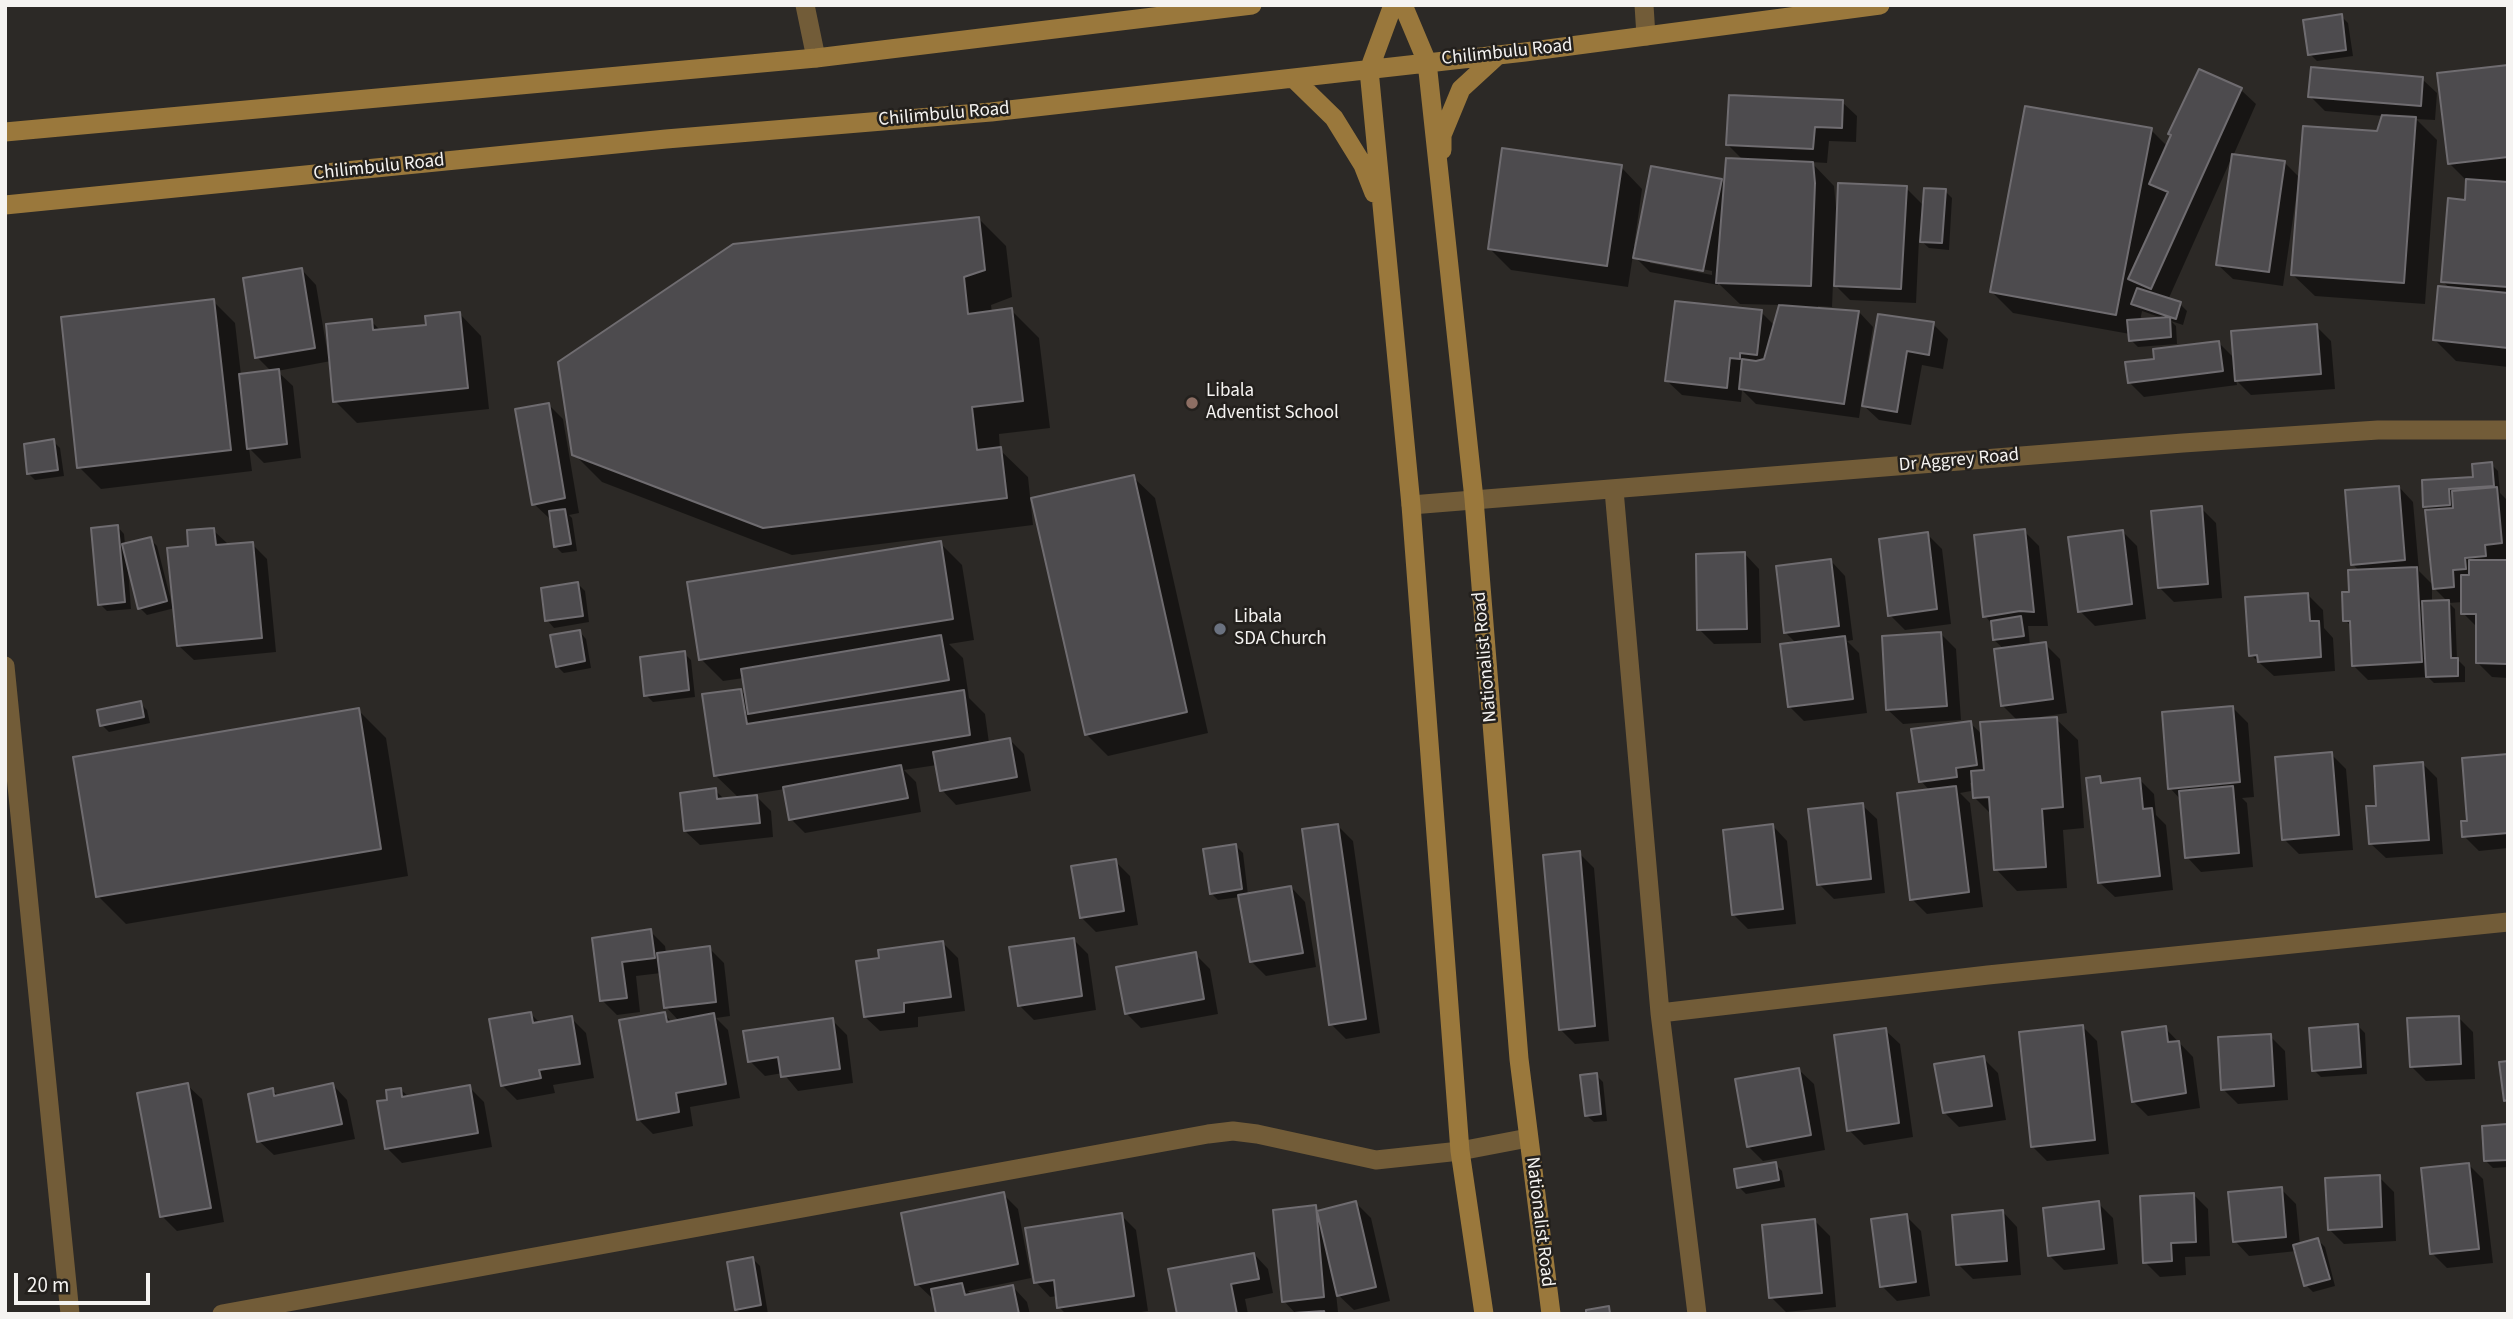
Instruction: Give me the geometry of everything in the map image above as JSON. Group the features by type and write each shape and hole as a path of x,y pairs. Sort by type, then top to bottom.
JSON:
{"main road":[{"path":"5,132 816,58 1252,5"},
{"path":"1393,5 1368,70 1411,505 1460,1152 1484,1314"},
{"name":"Nationalist Road","path":"1404,5 1427,62 1474,499 1519,1059 1551,1314"},
{"name":"Chilimbulu Road","path":"5,205 666,139 991,112 1498,55 1880,5"},
{"path":"1440,186 1443,135 1461,89 1498,55"},
{"path":"1293,78 1334,118 1363,165 1383,217"}],"street":[{"path":"805,5 816,58"},
{"path":"1644,5 1646,36"},
{"name":"Dr Aggrey Road","path":"1411,505 2211,441 2378,430 2508,430"},
{"path":"1614,490 1660,1013 1697,1314"},
{"path":"5,666 70,1314"},
{"path":"1660,1013 1988,975 2508,922"},
{"path":"222,1314 1220,1132 1257,1134 1376,1160 1460,1152 1528,1138"}],"building":[{"path":"2342,14 2346,50 2308,55 2303,20"},
{"path":"2508,65 2508,157 2448,164 2437,73"},
{"path":"2311,67 2423,77 2421,106 2308,97"},
{"path":"2199,69 2242,88 2151,289 2128,279 2168,192 2149,184 2171,135 2168,134"},
{"path":"1729,95 1843,100 1842,128 1815,127 1813,149 1726,145"},
{"path":"2025,106 2152,128 2116,315 1990,292"},
{"path":"2382,115 2416,117 2404,283 2291,275 2303,126 2377,131"},
{"path":"1502,148 1622,165 1607,266 1488,249"},
{"path":"2232,154 2285,161 2269,272 2216,265"},
{"path":"1726,158 1813,162 1815,183 1811,286 1716,283"},
{"path":"1651,166 1722,179 1703,271 1633,258"},
{"path":"2466,179 2508,182 2508,287 2441,282 2448,198 2465,200"},
{"path":"1838,183 1907,186 1901,289 1834,286"},
{"path":"1924,188 1946,189 1942,243 1920,242"},
{"path":"979,217 985,270 964,277 968,314 1012,308 1023,401 972,407 977,450 1001,447 1007,498 763,528 572,455 558,362 733,244"},
{"path":"302,268 315,348 255,358 243,278"},
{"path":"2438,286 2508,293 2508,348 2433,340"},
{"path":"2137,288 2181,302 2176,319 2131,304"},
{"path":"214,299 231,450 77,468 61,317"},
{"path":"1675,301 1762,310 1757,355 1740,353 1740,359 1730,358 1727,388 1665,381"},
{"path":"1779,305 1859,311 1844,404 1739,389 1742,359 1764,359"},
{"path":"460,312 468,388 333,402 326,324 372,319 373,330 426,325 425,316"},
{"path":"1878,314 1934,322 1929,355 1907,351 1897,412 1862,406"},
{"path":"2170,317 2171,337 2129,341 2127,320"},
{"path":"2317,324 2321,374 2235,381 2231,331"},
{"path":"2219,341 2223,371 2128,383 2125,362 2154,359 2153,349"},
{"path":"279,369 287,444 247,449 239,374"},
{"path":"549,403 565,498 532,505 515,409"},
{"path":"54,439 58,470 27,474 24,444"},
{"path":"2492,462 2494,486 2449,489 2450,505 2423,507 2422,480 2473,477 2472,464"},
{"path":"1134,475 1187,712 1085,735 1031,498"},
{"path":"2399,486 2405,560 2351,565 2345,490"},
{"path":"2497,487 2502,543 2485,545 2486,556 2465,558 2466,569 2453,570 2454,587 2433,589 2425,510 2453,508 2452,491"},
{"path":"2202,506 2208,584 2158,588 2151,511"},
{"path":"565,509 571,544 554,547 549,511"},
{"path":"118,525 125,602 98,605 91,528"},
{"path":"214,528 216,545 253,542 262,638 177,646 167,548 188,546 187,530"},
{"path":"2025,529 2034,612 2020,611 1983,617 1974,535"},
{"path":"2123,530 2132,604 2078,612 2068,537"},
{"path":"1928,532 1937,609 1888,616 1879,539"},
{"path":"151,537 167,601 138,609 122,544"},
{"path":"941,541 953,619 699,660 687,582"},
{"path":"1745,552 1747,629 1697,630 1696,554"},
{"path":"1831,559 1839,626 1784,633 1776,566"},
{"path":"2469,560 2508,560 2508,664 2476,663 2476,614 2461,614 2461,575 2469,575"},
{"path":"2417,567 2422,662 2352,666 2350,621 2343,621 2342,592 2349,592 2348,570"},
{"path":"578,582 583,616 545,621 541,588"},
{"path":"2308,593 2310,621 2319,621 2321,657 2258,662 2257,655 2249,656 2245,597"},
{"path":"2449,600 2451,658 2458,658 2458,676 2426,677 2422,601"},
{"path":"2021,616 2024,636 1993,640 1991,621"},
{"path":"580,630 585,661 556,667 550,635"},
{"path":"1941,632 1947,706 1886,710 1882,636"},
{"path":"941,635 949,680 748,714 741,669"},
{"path":"1845,636 1853,699 1788,707 1780,644"},
{"path":"2046,642 2053,699 2001,706 1994,649"},
{"path":"685,651 689,690 644,696 640,657"},
{"path":"741,689 747,724 964,690 970,735 714,776 702,694"},
{"path":"141,701 144,717 100,726 97,710"},
{"path":"2233,706 2240,782 2168,789 2162,712"},
{"path":"359,708 381,849 96,897 73,757"},
{"path":"2057,717 2063,807 2042,809 2046,867 1994,870 1989,797 1973,798 1971,771 1984,770 1980,722"},
{"path":"1971,721 1977,765 1956,768 1957,777 1919,782 1911,729"},
{"path":"1010,738 1017,777 940,791 933,752"},
{"path":"2332,752 2339,835 2282,840 2275,757"},
{"path":"2508,754 2508,833 2462,837 2461,821 2467,821 2462,758"},
{"path":"2423,762 2429,840 2369,844 2366,806 2376,806 2374,766"},
{"path":"901,765 908,798 789,820 783,787"},
{"path":"2100,776 2101,783 2140,778 2143,809 2152,808 2160,876 2098,883 2086,778"},
{"path":"1956,786 1969,892 1910,900 1897,793"},
{"path":"2233,786 2239,853 2185,858 2179,791"},
{"path":"716,788 717,799 757,795 760,823 684,831 680,793"},
{"path":"1863,803 1871,879 1817,885 1808,809"},
{"path":"1338,824 1366,1019 1329,1025 1302,829"},
{"path":"1773,824 1783,909 1732,915 1723,830"},
{"path":"1236,844 1242,889 1210,894 1203,849"},
{"path":"1580,851 1595,1026 1559,1030 1543,855"},
{"path":"1116,859 1124,911 1080,918 1071,866"},
{"path":"1291,886 1303,953 1250,962 1238,895"},
{"path":"651,929 655,958 622,962 627,998 600,1001 592,938"},
{"path":"1074,938 1082,996 1018,1006 1009,947"},
{"path":"943,941 951,997 904,1003 904,1012 864,1017 856,961 879,958 878,950"},
{"path":"710,946 716,1002 664,1008 657,953"},
{"path":"1196,952 1204,999 1125,1014 1116,967"},
{"path":"531,1012 533,1023 572,1016 580,1064 539,1070 541,1078 501,1086 489,1019"},
{"path":"665,1012 667,1022 714,1013 726,1084 676,1093 679,1112 637,1120 619,1020"},
{"path":"2459,1016 2461,1064 2410,1067 2407,1018"},
{"path":"833,1018 840,1069 781,1077 778,1057 748,1062 743,1031"},
{"path":"2358,1024 2361,1067 2312,1071 2309,1028"},
{"path":"2083,1025 2095,1140 2031,1147 2019,1032"},
{"path":"2166,1026 2168,1042 2179,1041 2186,1093 2132,1102 2122,1032"},
{"path":"1886,1028 1899,1123 1847,1131 1834,1035"},
{"path":"2271,1034 2274,1086 2221,1090 2218,1037"},
{"path":"1984,1056 1992,1106 1943,1113 1934,1064"},
{"path":"2508,1061 2508,1100 2504,1101 2499,1062"},
{"path":"1799,1068 1811,1135 1747,1147 1735,1079"},
{"path":"1597,1073 1601,1114 1585,1116 1580,1075"},
{"path":"188,1083 211,1208 160,1217 137,1093"},
{"path":"333,1083 342,1124 257,1142 248,1094 273,1088 274,1096"},
{"path":"470,1085 478,1133 385,1149 377,1101 387,1100 386,1090 401,1088 402,1097"},
{"path":"2507,1124 2508,1160 2484,1161 2482,1126"},
{"path":"1776,1162 1779,1180 1737,1188 1734,1169"},
{"path":"2469,1163 2479,1249 2430,1254 2421,1168"},
{"path":"2380,1175 2382,1227 2328,1230 2325,1178"},
{"path":"2282,1187 2286,1237 2233,1242 2228,1192"},
{"path":"1004,1192 1018,1264 915,1285 901,1213"},
{"path":"2194,1193 2196,1242 2171,1243 2172,1261 2143,1263 2140,1196"},
{"path":"1356,1201 1376,1287 1337,1296 1317,1211"},
{"path":"2099,1201 2104,1249 2048,1256 2043,1208"},
{"path":"1316,1205 1324,1297 1282,1302 1273,1210"},
{"path":"2003,1210 2007,1261 1956,1265 1952,1215"},
{"path":"1122,1213 1134,1296 1057,1308 1054,1280 1034,1283 1025,1228"},
{"path":"1907,1214 1916,1282 1880,1287 1871,1219"},
{"path":"1815,1219 1822,1293 1769,1298 1762,1225"},
{"path":"2318,1238 2330,1279 2304,1286 2293,1245"},
{"path":"1254,1253 1259,1279 1231,1284 1237,1314 1177,1314 1168,1269"},
{"path":"753,1257 761,1305 735,1310 727,1262"},
{"path":"962,1283 965,1295 1013,1285 1019,1314 936,1314 931,1289"},
{"path":"1609,1306 1610,1314 1586,1314 1586,1310"},
{"path":"1324,1311 1325,1314 1294,1313"}],"place":[{"name":"Libala Adventist School","path":"1192,403"},
{"name":"Libala SDA Church","path":"1220,629"}]}
